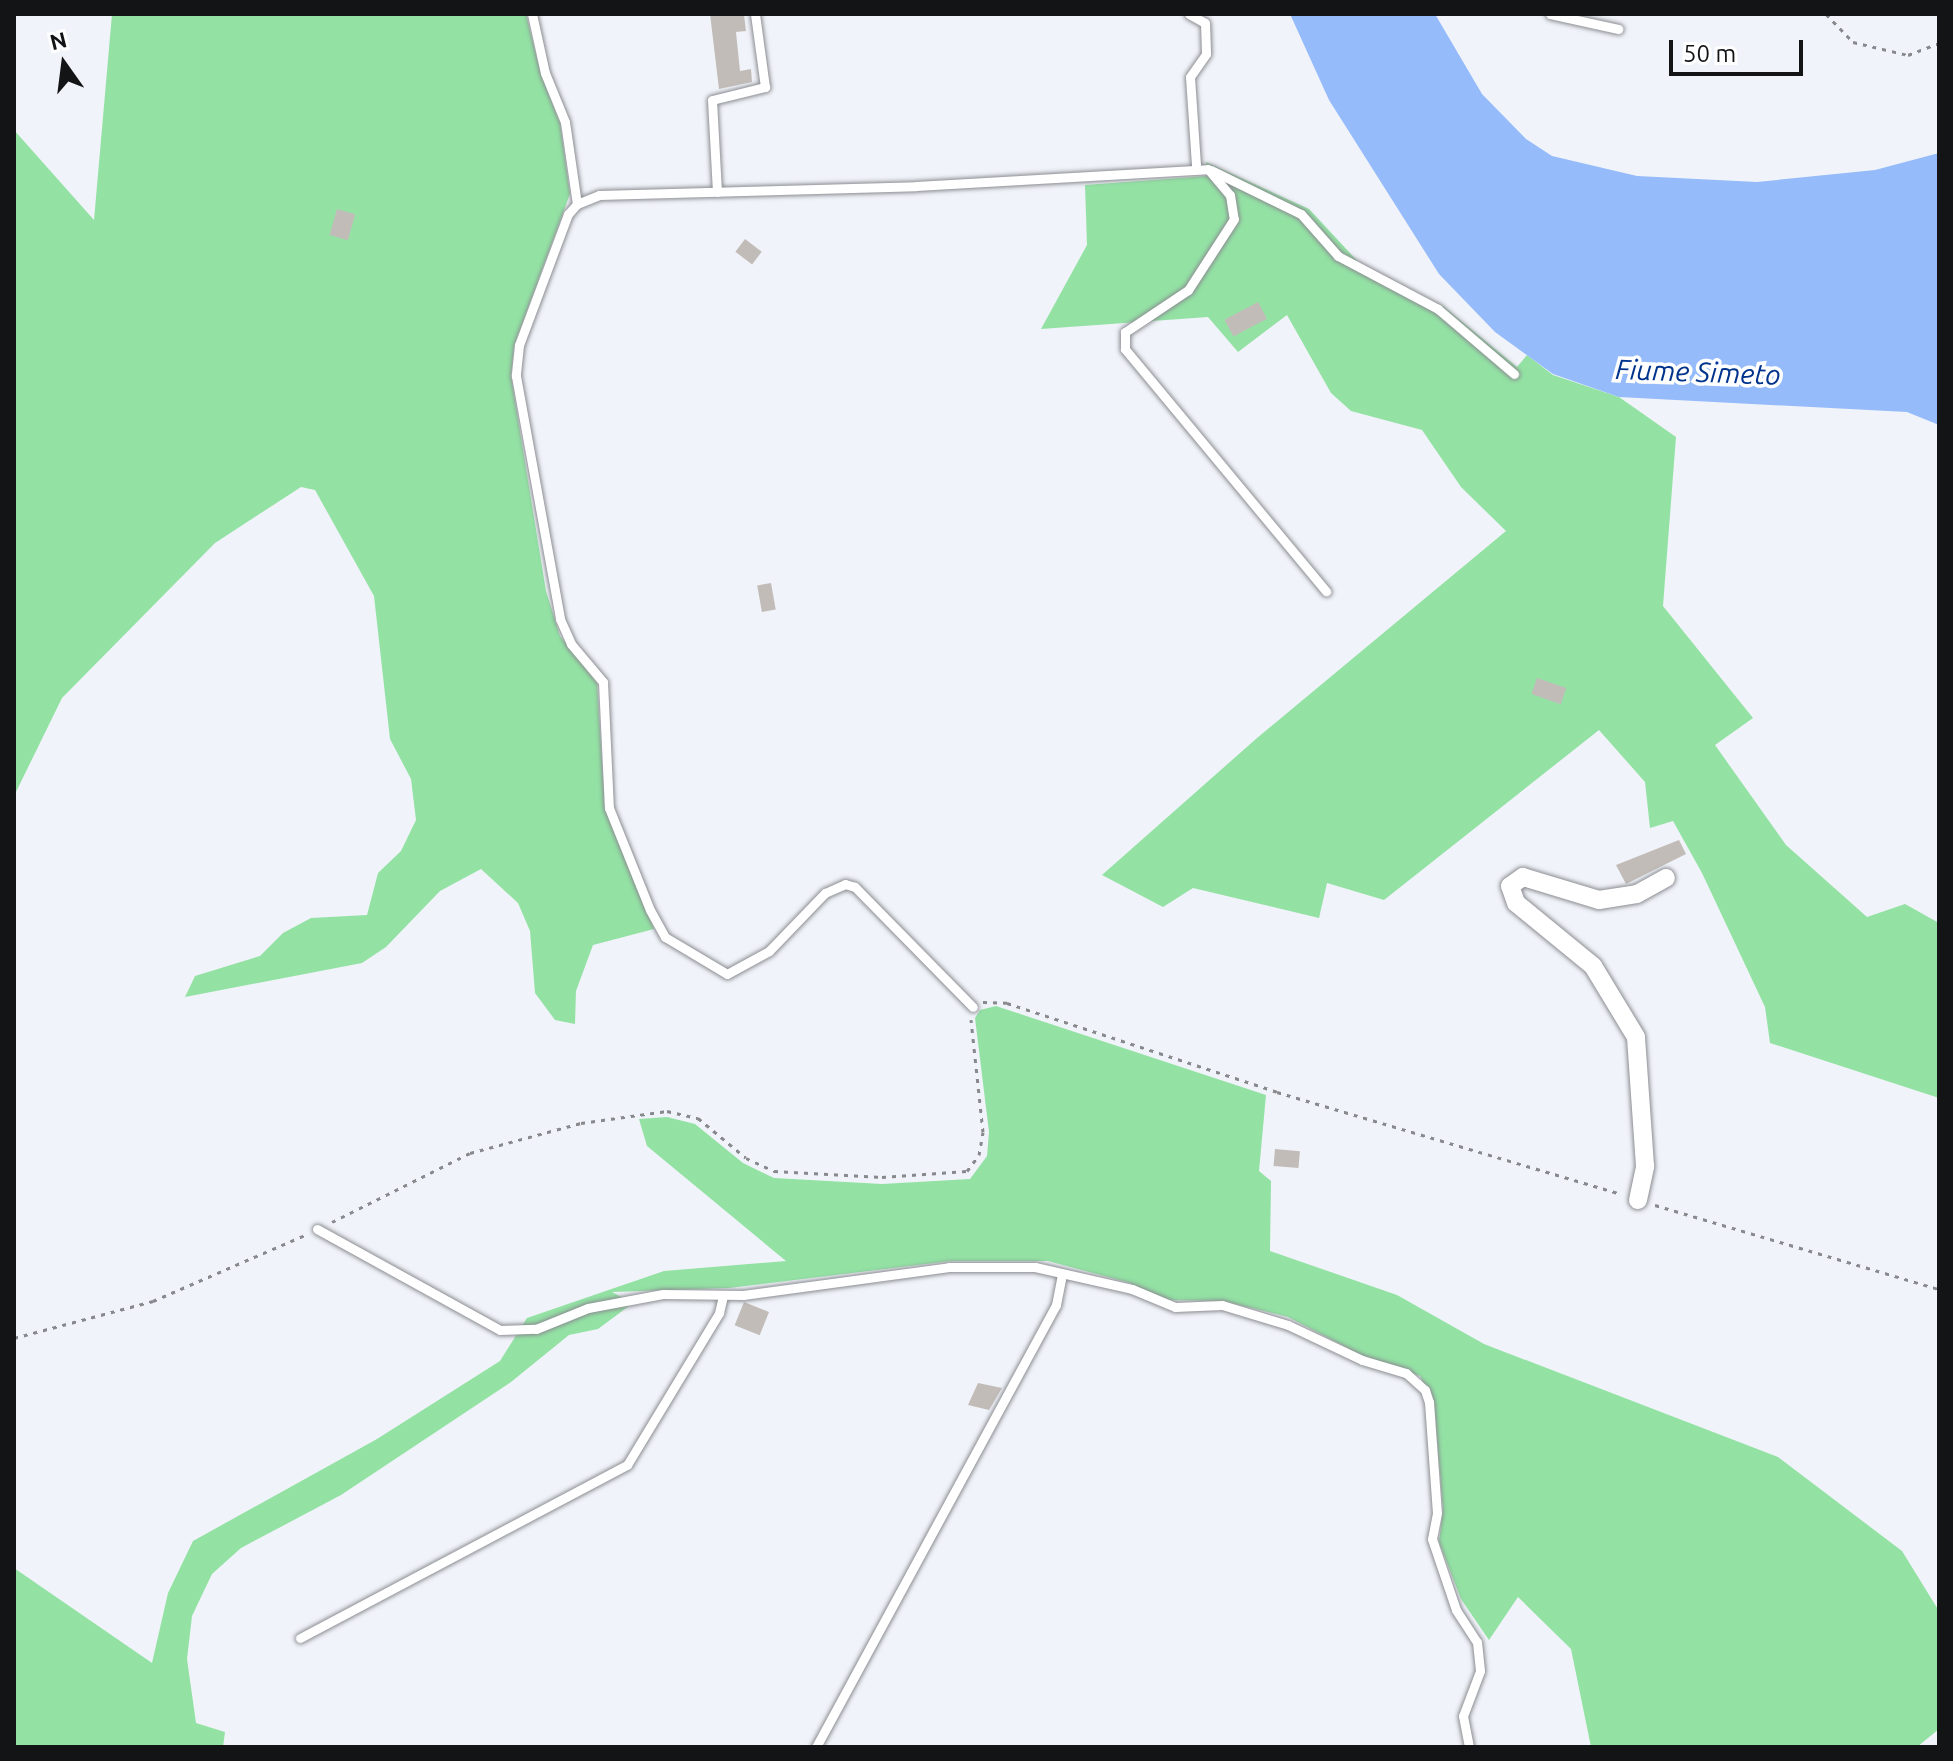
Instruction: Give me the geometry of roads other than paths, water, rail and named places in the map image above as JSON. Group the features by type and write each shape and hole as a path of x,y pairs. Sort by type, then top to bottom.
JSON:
{"street":[{"path":"1638,1200 1645,1166 1636,1037 1593,966 1516,903 1510,886 1523,877 1599,900 1637,894 1666,878"}],"lane":[{"path":"532,14 545,73 565,122 577,204"},
{"path":"717,192 712,100 765,87 755,14"},
{"path":"1189,14 1205,23 1206,54 1190,77 1196,166"},
{"path":"1550,14 1618,29"},
{"path":"973,1007 855,887 845,884 825,893 769,951 740,971 712,969 658,928 609,808 603,682 571,644 560,619 516,376 519,345 568,214 577,204 599,195 916,186 1196,166 1301,214 1338,256 1438,309 1514,374"},
{"path":"1208,169 1230,195 1234,219 1188,290 1125,332 1125,349 1326,591"},
{"path":"317,1229 500,1330 536,1329 622,1300 723,1295 949,1267 1035,1267 1132,1289 1175,1307 1222,1305 1275,1321 1417,1380 1429,1402 1437,1513 1432,1539 1456,1610 1477,1642 1480,1671 1463,1716 1469,1747"},
{"path":"816,1747 1056,1305 1062,1275"},
{"path":"300,1638 627,1465 719,1313 723,1295"}],"water":[{"name":"Fiume Simeto","path":"1290,14 1435,14 1482,94 1526,139 1552,156 1637,176 1757,182 1875,170 1939,153 1939,425 1907,412 1619,397 1553,374 1495,332 1439,274 1329,100"}]}
